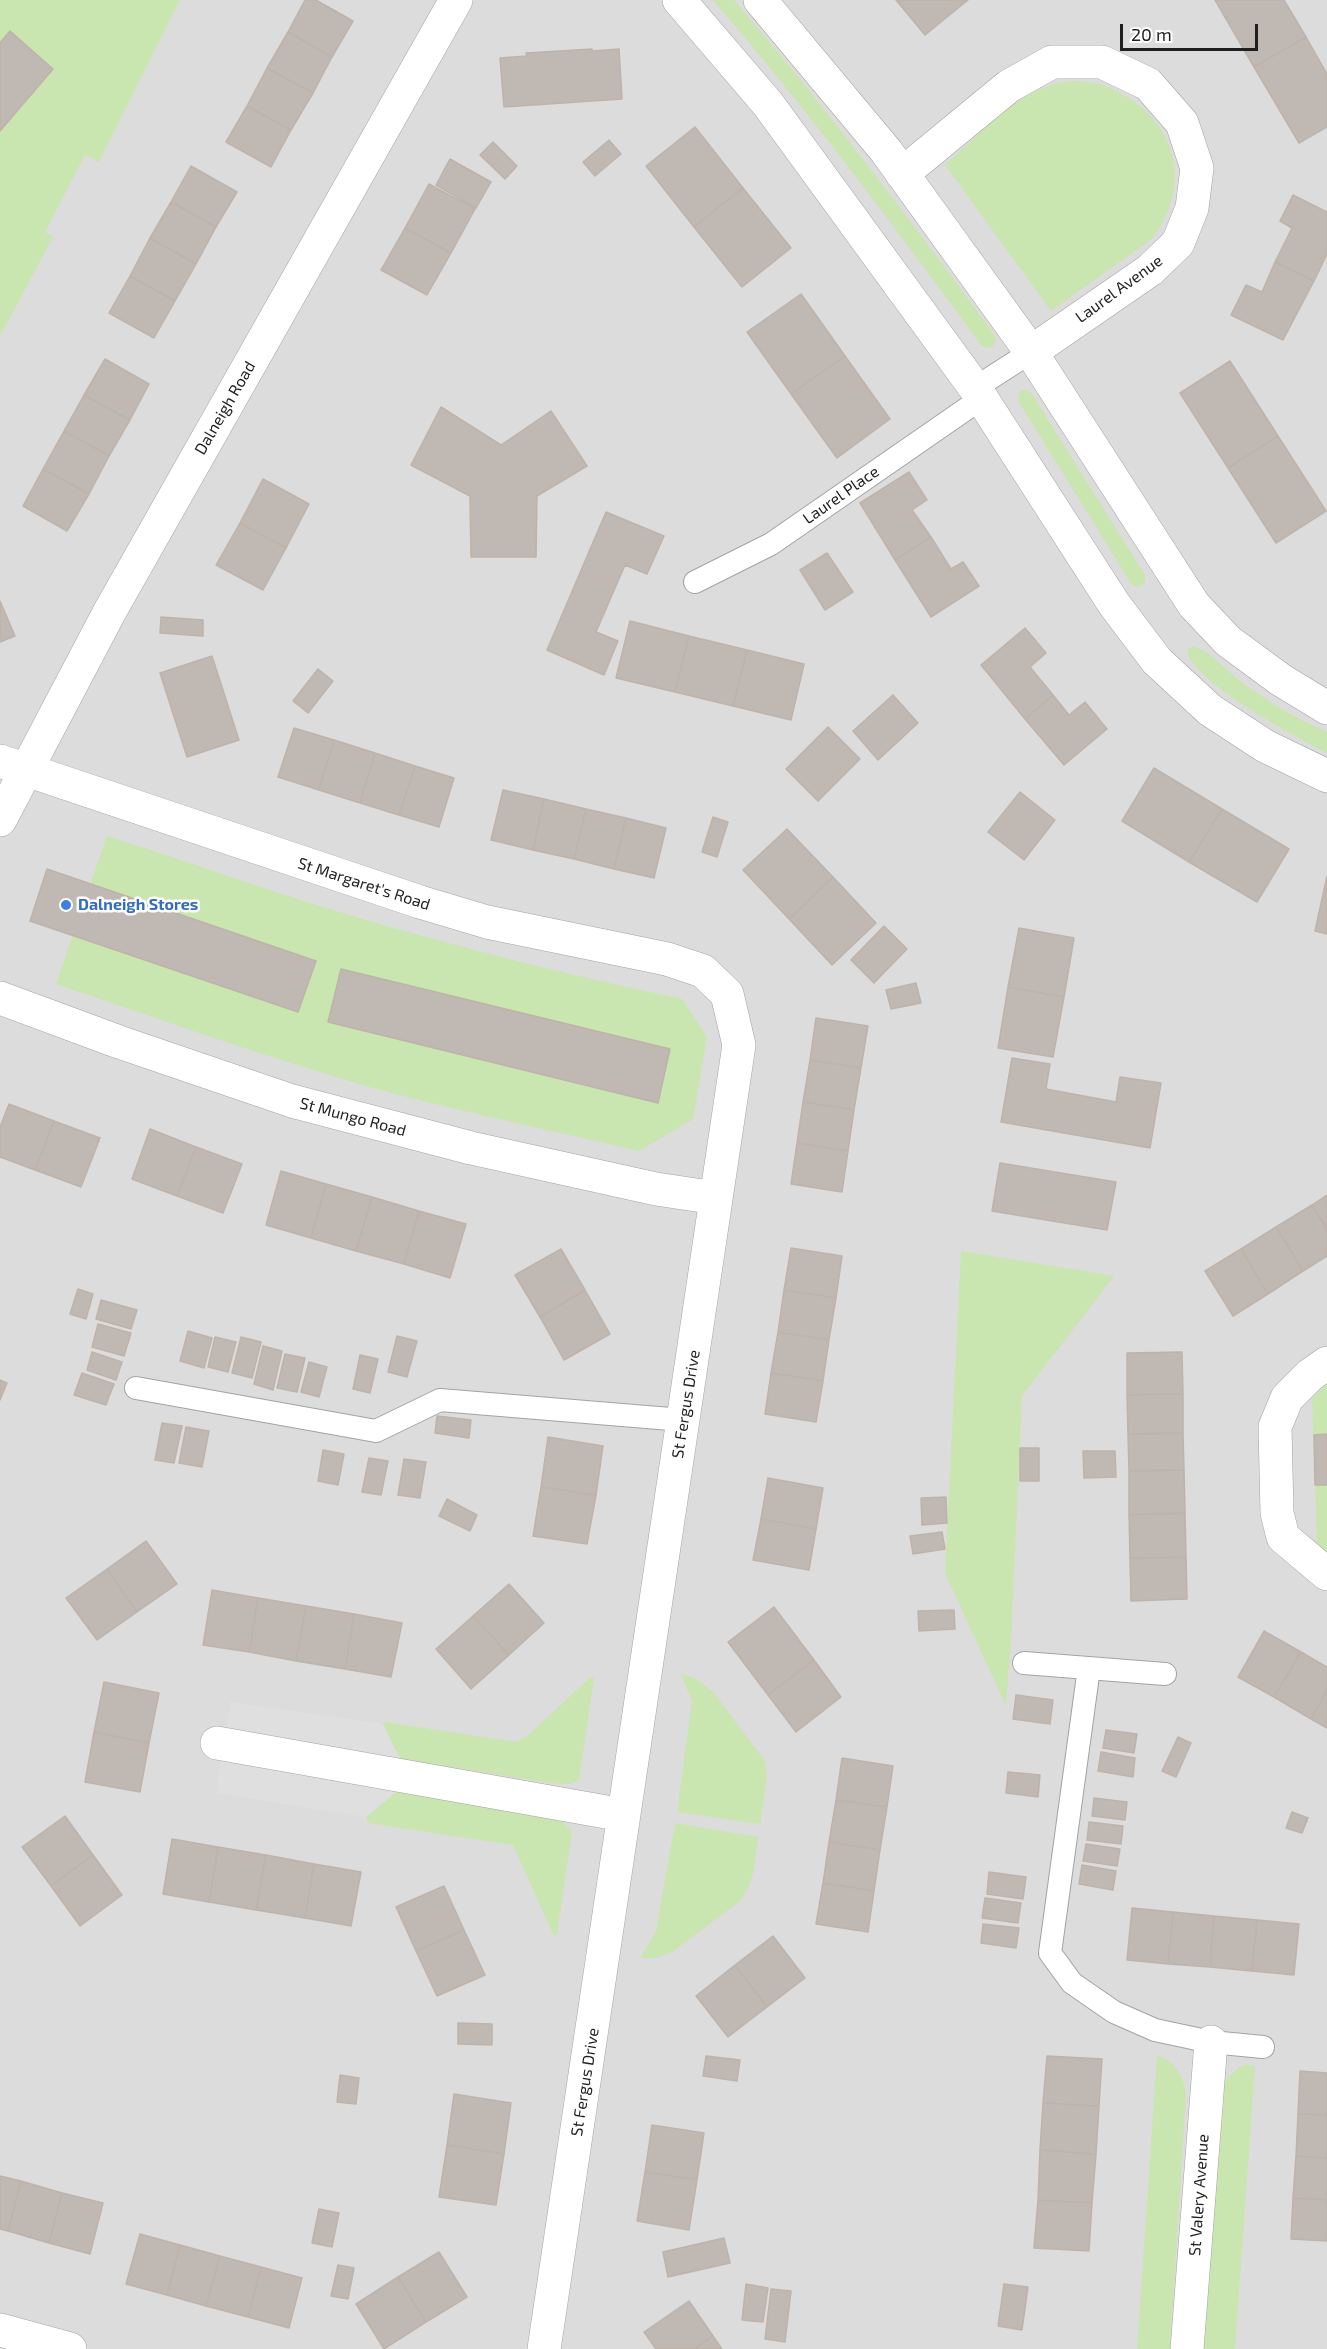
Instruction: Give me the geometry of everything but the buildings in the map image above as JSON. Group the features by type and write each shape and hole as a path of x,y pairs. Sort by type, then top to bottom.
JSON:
{"street":[{"name":"Dalneigh Road","path":"0,820 13,766 110,611 456,0"},
{"path":"679,0 768,104 979,393 1114,604 1157,661 1210,710 1265,746 1327,776"},
{"path":"760,0 886,151 1031,352 1194,605 1228,641 1281,680 1327,708"},
{"name":"Laurel Avenue","path":"902,174 1010,86 1052,62 1102,62 1148,84 1182,123 1197,168 1192,208 1178,243 1150,270 1031,352"},
{"name":"St Margaret's Road","path":"13,766 420,903 487,922 667,959 703,971 727,993"},
{"name":"St Fergus Drive","path":"544,2349 739,1045 727,993"},
{"name":"St Mungo Road","path":"0,998 119,1042 292,1101 471,1148 656,1189 716,1198"},
{"path":"1327,1363 1310,1375 1287,1398 1275,1426 1277,1513 1283,1537 1327,1574"},
{"path":"217,1743 623,1815"},
{"name":"St Valery Avenue","path":"1187,2349 1211,2042"},
{"path":"0,2330 70,2349"}],"lane":[{"name":"Laurel Avenue","path":"979,393 1031,352"},
{"name":"Laurel Place","path":"695,582 771,544 979,393"},
{"path":"136,1388 376,1431 440,1401 683,1420"},
{"path":"1024,1663 1165,1674"},
{"path":"1089,1668 1050,1953 1072,1983 1114,2012 1155,2030 1211,2042 1263,2047"}],"shaded area":[{"path":"0,0 1327,0 1327,2349 0,2349"},
{"path":"230,1702 383,1724 400,1759 396,1792 366,1817 216,1793"}],"green space":[{"path":"0,0 180,0 99,162 85,155 45,232 53,237 0,336"},
{"path":"713,0 734,0 802,81 994,334 996,341 992,347 985,348 981,345 850,170"},
{"path":"1077,81 1105,86 1128,98 1147,113 1162,130 1171,150 1175,172 1173,194 1166,217 1152,239 1051,311 945,165 996,118 1023,98 1057,83"},
{"path":"1022,390 1027,390 1032,394 1145,575 1145,582 1141,586 1135,587 1130,582 1019,402 1018,395"},
{"path":"1194,646 1212,656 1239,680 1271,702 1327,732 1327,753 1228,695 1195,666 1187,653 1189,648"},
{"path":"107,836 286,895 429,938 682,999 707,1037 693,1119 639,1151 373,1088 253,1051 56,984"},
{"path":"961,1251 1114,1276 1022,1396 1006,1706 945,1573"},
{"path":"1327,1384 1327,1551 1317,1544 1312,1397"},
{"path":"681,1674 697,1679 713,1692 765,1761 767,1777 760,1824 677,1812 692,1701"},
{"path":"591,1677 594,1679 579,1780 571,1784 558,1784 400,1759 383,1724 385,1722 516,1742 526,1737"},
{"path":"396,1792 549,1817 564,1822 572,1832 557,1934 554,1936 513,1845 368,1823 366,1817"},
{"path":"675,1823 758,1837 749,1887 740,1901 672,1952 657,1958 640,1958 656,1931"},
{"path":"1157,2055 1169,2061 1178,2070 1186,2095 1170,2349 1137,2349"},
{"path":"1245,2065 1255,2066 1235,2349 1204,2349 1223,2083 1238,2068"}],"place":[{"name":"Dalneigh Stores","path":"66,905"}]}
